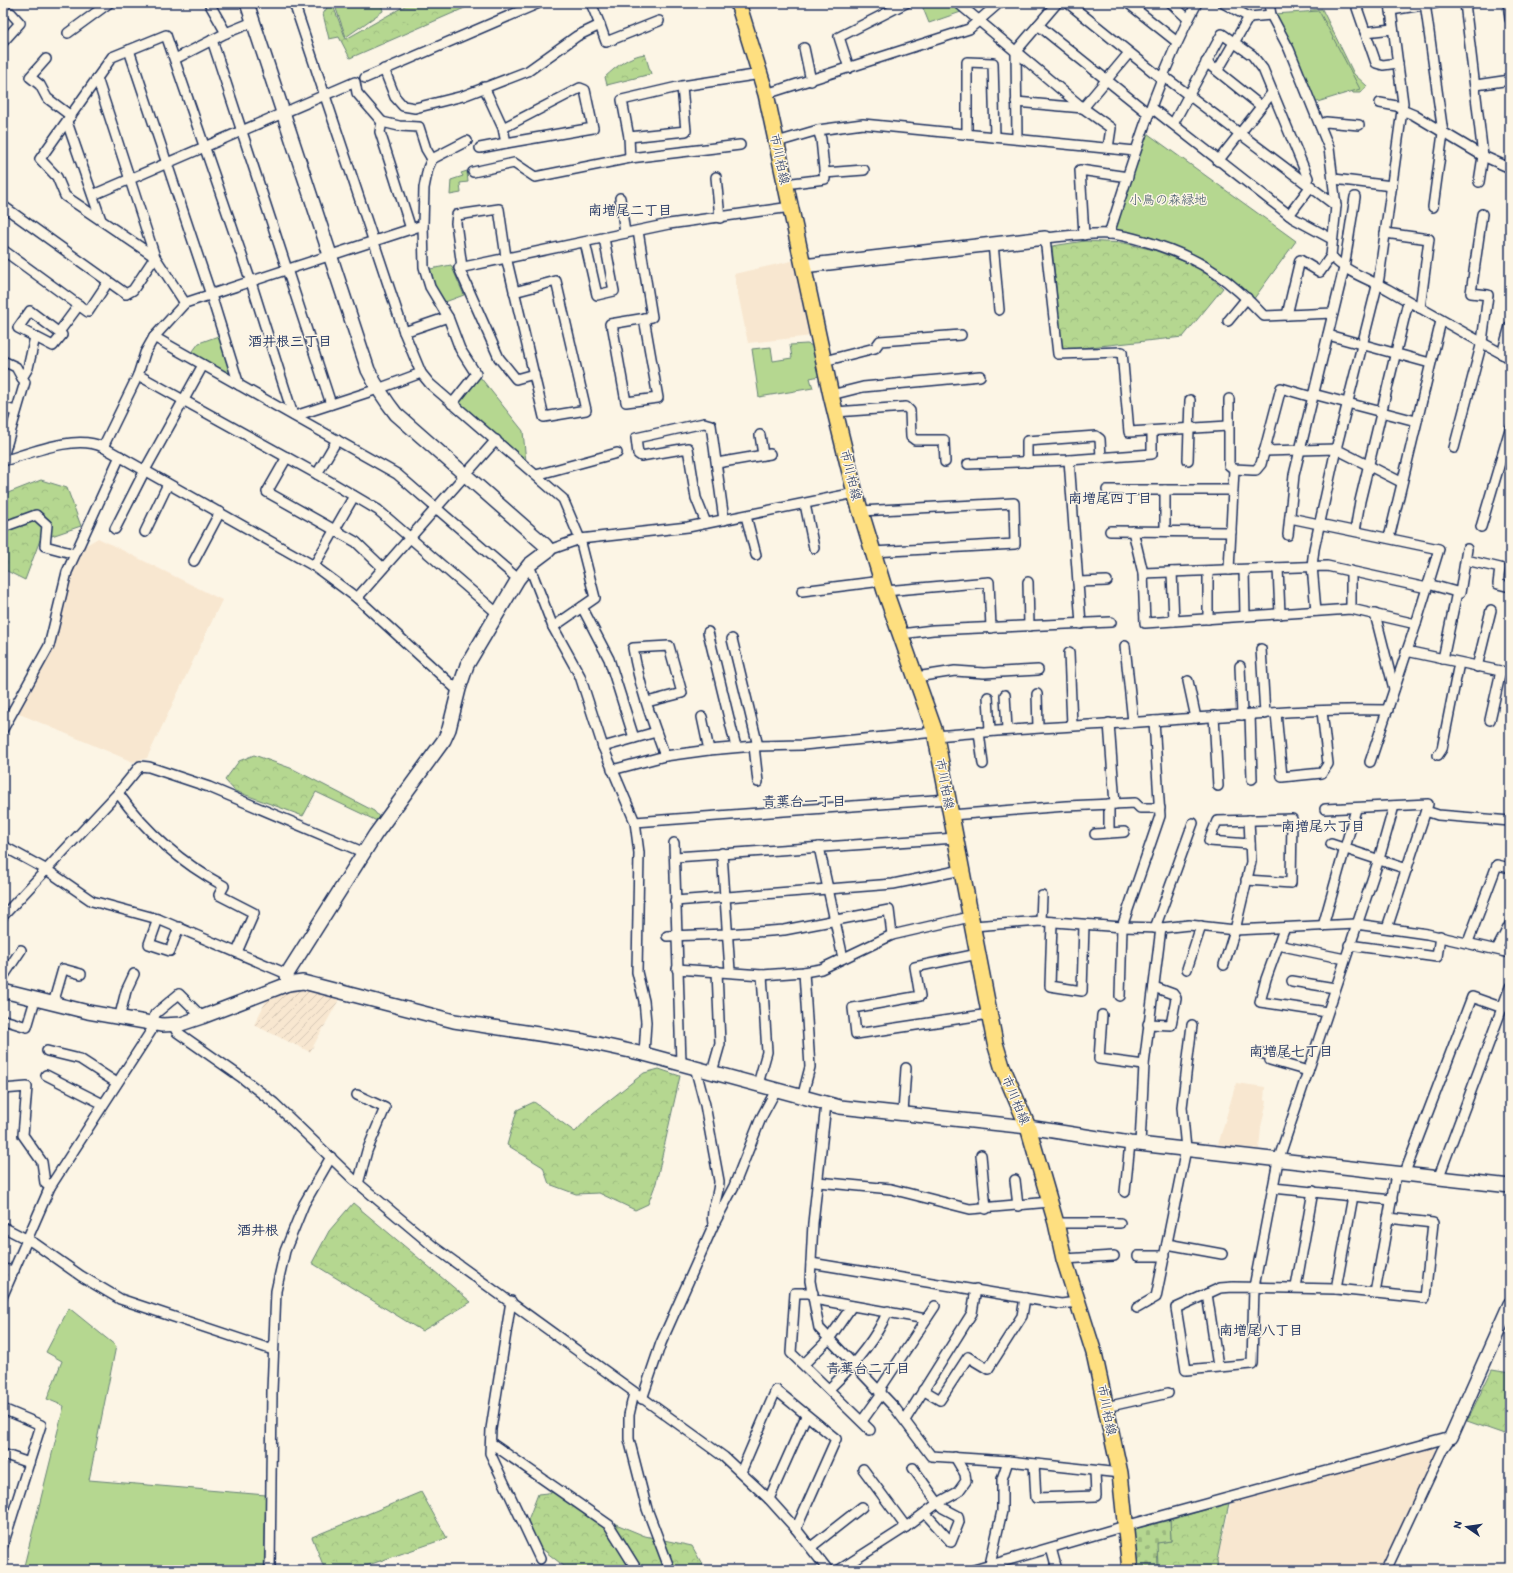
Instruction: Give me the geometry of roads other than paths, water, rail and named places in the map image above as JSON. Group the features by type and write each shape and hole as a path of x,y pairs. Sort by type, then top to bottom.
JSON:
{"main road":[{"name":"市川柏線","path":"738,3 766,94 835,412 855,493 884,586 936,734 978,954 1002,1066 1028,1127 1056,1223 1064,1259 1094,1353 1120,1474 1130,1570"}],"street":[{"path":"68,33 109,3"},
{"path":"209,3 226,33"},
{"path":"247,3 368,370 378,389 396,414 549,550"},
{"path":"294,3 404,332 421,373 452,404 496,440 563,499 580,539 595,598 554,627"},
{"path":"365,78 539,3"},
{"path":"591,3 606,42 659,21"},
{"path":"848,68 839,37 906,3"},
{"path":"958,3 1083,108 1110,128 1108,148"},
{"path":"766,94 811,81 969,29 1000,3"},
{"path":"1017,139 1016,51 1057,3"},
{"path":"1068,3 1162,77 1189,93 1336,206"},
{"path":"1128,3 1177,42"},
{"path":"1171,3 1188,19"},
{"path":"1109,234 1135,151 1162,77 1177,42 1197,3"},
{"path":"1222,3 1249,17 1271,16"},
{"path":"1269,3 1271,16 1289,49 1329,148 1334,179 1336,206 1331,256 1320,272 1300,260 1287,315"},
{"path":"1316,611 1312,566 1314,549 1336,449 1379,278 1402,108 1398,63 1390,6 1436,3"},
{"path":"1465,3 1476,85 1483,156 1479,182"},
{"path":"1508,3 1510,19"},
{"path":"1426,4 1443,132 1433,207"},
{"path":"1357,8 1376,63 1383,66 1398,63"},
{"path":"3,42 20,24 11,14"},
{"path":"1218,70 1249,17"},
{"path":"175,59 226,33 253,22"},
{"path":"384,69 395,97 403,106 415,108 463,96 528,70 577,36 600,25"},
{"path":"1038,25 1106,81 1150,111 1173,124 1218,161 1289,215 1332,239"},
{"path":"1365,32 1393,28"},
{"path":"1173,124 1222,34 1252,55 1263,69 1308,178 1308,184 1289,215"},
{"path":"155,257 65,196 57,177 40,159 112,57 166,35 251,282 294,416"},
{"path":"212,40 331,404"},
{"path":"804,48 811,81"},
{"path":"129,50 211,295 239,385"},
{"path":"1083,108 1129,52"},
{"path":"46,59 30,77 40,85 47,98 69,119 100,220"},
{"path":"967,134 967,62 993,63 995,137"},
{"path":"1206,62 1218,70 1261,106"},
{"path":"630,158 629,137 622,100 682,86 761,74"},
{"path":"97,78 155,257 185,303"},
{"path":"1476,85 1510,80"},
{"path":"93,195 324,94 355,82 357,93 382,122 399,126 419,127 426,149 432,159"},
{"path":"629,137 686,130 682,86"},
{"path":"484,87 503,128 506,143"},
{"path":"480,148 593,128 585,90 580,88 503,128"},
{"path":"1218,161 1272,93"},
{"path":"1016,102 1083,108"},
{"path":"1380,103 1402,108 1483,156 1510,168"},
{"path":"382,122 380,132 411,230"},
{"path":"1320,125 1326,122 1359,125"},
{"path":"777,142 818,130 863,124 1135,151"},
{"path":"785,184 825,179 821,139 818,130"},
{"path":"452,404 476,374 460,349 448,317 430,287 424,267 422,225 424,188 428,168 432,159 468,141"},
{"path":"473,172 514,163 535,176 630,158 740,145"},
{"path":"824,173 864,170"},
{"path":"1084,235 1080,170 1128,177"},
{"path":"716,177 720,218"},
{"path":"1334,179 1392,186"},
{"path":"1288,535 1294,475 1344,268 1355,197"},
{"path":"620,198 625,233"},
{"path":"3,206 126,294 133,290 155,257"},
{"path":"462,267 669,224 790,207"},
{"path":"514,292 556,281 586,410 544,417 534,374 514,292 506,257 499,209 457,215 456,222 462,267 459,268 499,358 516,379 534,374"},
{"path":"1454,448 1482,342 1488,295 1471,293 1482,214"},
{"path":"103,447 138,374 145,353 154,337 185,303 411,230 422,225"},
{"path":"638,231 652,317 644,318 611,324 626,402 658,398 644,318"},
{"path":"1385,233 1429,239 1420,308"},
{"path":"803,266 993,243 1109,234 1137,238 1177,252 1201,263 1247,298 1264,316 1333,313"},
{"path":"586,242 597,295 614,291 604,238"},
{"path":"1045,238 1058,354 1122,352 1129,432 1190,430 1228,426"},
{"path":"993,243 999,310"},
{"path":"3,250 88,312 108,282"},
{"path":"1331,256 1344,268 1377,284 1506,356 1510,326"},
{"path":"1228,321 1247,298"},
{"path":"1355,531 1368,466 1408,302"},
{"path":"59,332 79,305"},
{"path":"30,311 59,332 62,335 53,346 18,328 30,311"},
{"path":"404,332 448,317"},
{"path":"1389,538 1401,482 1441,321"},
{"path":"824,361 875,348 880,341 961,335"},
{"path":"1328,336 1430,362"},
{"path":"22,378 28,368 35,337"},
{"path":"154,337 397,474 518,578"},
{"path":"3,361 16,367 25,382 3,457"},
{"path":"115,529 183,399 203,365"},
{"path":"294,416 378,389 421,373"},
{"path":"138,374 287,457 378,510 497,613"},
{"path":"831,394 876,386 980,376"},
{"path":"1229,399 1227,460 1229,465 1234,469 1256,470 1262,464 1264,451 1281,388 1348,403 1416,421"},
{"path":"1188,460 1190,400"},
{"path":"835,412 906,407 910,411 911,437 916,440 944,440 945,462"},
{"path":"3,408 16,411"},
{"path":"706,523 696,498 688,448 641,456 638,454 636,438 704,423 709,424 712,427 724,520"},
{"path":"1482,527 1510,429"},
{"path":"968,464 1069,460 1152,454 1152,432"},
{"path":"717,463 767,454 760,434"},
{"path":"1027,462 1027,441 1096,436 1100,440 1101,458"},
{"path":"317,474 337,440"},
{"path":"357,598 409,538 437,509 496,440"},
{"path":"3,461 50,447 75,443 86,443 103,447 314,566 357,598 454,687 458,688"},
{"path":"1264,451 1336,449 1401,482"},
{"path":"536,475 592,455 617,453"},
{"path":"3,729 48,646 67,572 120,456"},
{"path":"287,457 267,492 356,542 383,568"},
{"path":"1069,460 1081,624"},
{"path":"1229,570 1234,469"},
{"path":"144,532 168,484"},
{"path":"1107,490 1232,490"},
{"path":"1164,531 1165,490"},
{"path":"3,991 35,1000 119,1019 152,1025 173,1025 202,1018 287,979 365,853 374,835 444,740 449,728 458,688 467,665 518,578 529,565 549,550 580,539 724,520 855,493"},
{"path":"314,566 354,496"},
{"path":"860,511 1014,503 1015,544 873,552"},
{"path":"805,504 814,548"},
{"path":"194,561 220,512"},
{"path":"3,527 36,515 48,525 45,546 75,554"},
{"path":"746,516 756,555"},
{"path":"1290,518 1439,549 1416,624 1370,762"},
{"path":"1110,531 1232,532"},
{"path":"1132,531 1143,573 1145,623 1351,609 1416,624"},
{"path":"1143,573 1327,566 1460,593 1467,549"},
{"path":"1466,560 1500,568 1498,584 1510,587"},
{"path":"529,565 554,627 580,676 603,747 635,822 639,853 637,972 644,1001 646,1022 644,1054"},
{"path":"1278,568 1280,614"},
{"path":"1244,570 1245,616"},
{"path":"1208,571 1208,619"},
{"path":"1351,609 1352,571"},
{"path":"1172,572 1174,621"},
{"path":"1078,582 1107,581"},
{"path":"802,591 989,582 991,628"},
{"path":"1028,582 1029,626"},
{"path":"1443,659 1457,592"},
{"path":"582,607 609,659 634,738"},
{"path":"1477,667 1491,610"},
{"path":"1375,614 1394,690"},
{"path":"901,634 1111,622"},
{"path":"708,632 736,747"},
{"path":"732,639 756,746 758,782"},
{"path":"647,702 682,692 669,646 633,648 636,667 656,732 665,756"},
{"path":"1125,646 1133,722"},
{"path":"1261,649 1264,714"},
{"path":"1406,651 1510,673"},
{"path":"1069,653 1072,725"},
{"path":"1438,755 1442,749 1459,663"},
{"path":"1240,666 1252,779"},
{"path":"916,677 954,671 984,673 1038,670"},
{"path":"1490,720 1500,671"},
{"path":"1188,681 1196,718"},
{"path":"1037,694 1038,727"},
{"path":"1005,695 1007,729"},
{"path":"988,697 990,730"},
{"path":"612,770 665,756 736,747 803,745 990,730 1154,721 1214,716 1322,711 1388,710"},
{"path":"1276,713 1282,777 1322,773 1328,764 1322,711"},
{"path":"1214,716 1218,786"},
{"path":"702,717 709,750"},
{"path":"1120,996 1122,927 1157,825 1160,808 1154,721"},
{"path":"1109,723 1112,804 1109,833"},
{"path":"603,747 656,732"},
{"path":"978,732 983,764"},
{"path":"3,916 118,793 140,766 149,767 209,787 365,853"},
{"path":"118,793 144,826 167,848 192,867 224,886 219,895 254,913 237,952"},
{"path":"635,822 948,799"},
{"path":"951,815 1135,803 1140,808 1160,808"},
{"path":"1325,809 1356,809 1428,804 1387,928"},
{"path":"1388,1218 1433,1223 1425,1298 1336,1289 1296,1287 1254,1287 1220,1288 1176,1308 1186,1370 1252,1364 1254,1287 1278,1161 1379,859 1394,806"},
{"path":"1323,926 1346,849 1356,809"},
{"path":"1426,811 1438,815 1510,821"},
{"path":"1246,880 1291,883 1292,819 1217,821 1209,840 1250,844"},
{"path":"1224,965 1235,930 1251,862 1249,820"},
{"path":"1126,1192 1135,1144 1148,1024 1154,988 1158,928 1193,823"},
{"path":"1095,834 1124,832"},
{"path":"675,857 956,838"},
{"path":"674,842 675,901 672,936 677,969 681,1063"},
{"path":"1331,844 1407,869"},
{"path":"3,846 47,870 92,901 158,919 179,927 237,952 287,979 454,1021 584,1041 644,1054 758,1084 826,1104 1028,1127 1135,1144 1400,1175 1510,1186"},
{"path":"819,847 843,958"},
{"path":"722,853 730,971"},
{"path":"1468,942 1497,865 1510,868"},
{"path":"675,901 893,884 962,870"},
{"path":"1041,921 1042,896"},
{"path":"672,936 784,930 889,910 892,935"},
{"path":"158,919 149,944 170,951 179,927"},
{"path":"677,969 730,971 762,975 804,972 821,969 892,935 972,922 1041,921 1084,925 1158,928 1189,925 1235,930 1284,929 1356,924 1440,936 1510,953"},
{"path":"1052,922 1050,986 1082,990 1084,925"},
{"path":"1497,949 1510,924"},
{"path":"1187,969 1201,926"},
{"path":"1284,929 1260,1002 1327,1012"},
{"path":"1349,945 1437,957 1440,936"},
{"path":"1278,946 1345,959"},
{"path":"3,977 21,950"},
{"path":"978,954 915,967 920,996 854,1008 856,1034 990,1014"},
{"path":"53,1004 63,969 81,974"},
{"path":"712,1072 720,1044 717,971"},
{"path":"802,1098 810,1067 804,972"},
{"path":"119,1019 126,991 134,974"},
{"path":"758,1084 767,1052 762,975"},
{"path":"1292,981 1335,988"},
{"path":"1438,1179 1510,987"},
{"path":"1148,1024 1171,1024 1176,998 1173,994 1154,988"},
{"path":"3,1294 28,1240 50,1186 151,1031 155,1014 179,994 202,1018"},
{"path":"1376,1293 1388,1218 1400,1175 1472,996 1503,1008"},
{"path":"4,1020 27,1027 35,1000"},
{"path":"1102,1015 1099,1059 1144,1064"},
{"path":"173,1025 177,1032 241,1077 274,1103 358,1184 434,1247 511,1301 642,1399 706,1443 741,1472 796,1529 828,1570"},
{"path":"1137,1308 1156,1296 1186,1149 1182,1107 1192,1025"},
{"path":"47,1051 80,1059 117,1083"},
{"path":"1261,1053 1271,1056 1270,1060 1308,1071"},
{"path":"694,1067 705,1105 719,1181 719,1190 711,1217 713,1226"},
{"path":"903,1113 906,1068"},
{"path":"46,1075 103,1104"},
{"path":"3,1089 27,1087 23,1135 42,1162 45,1183 50,1186"},
{"path":"642,1399 661,1343 713,1226 734,1186 761,1118 776,1090"},
{"path":"357,1094 385,1108 367,1151 358,1184"},
{"path":"826,1104 813,1223 810,1281 819,1328 880,1392 904,1420 931,1456 1008,1461 1120,1474"},
{"path":"981,1155 986,1209"},
{"path":"270,1570 273,1350 276,1291 286,1251 304,1204 331,1157"},
{"path":"1015,1180 1018,1206"},
{"path":"818,1182 891,1189 970,1210 1050,1202"},
{"path":"1273,1188 1392,1200"},
{"path":"1296,1287 1313,1191"},
{"path":"1336,1289 1353,1196"},
{"path":"1056,1223 1120,1223"},
{"path":"3,1227 28,1240 81,1276 120,1299 273,1350"},
{"path":"1167,1244 1222,1254"},
{"path":"1064,1259 1114,1256"},
{"path":"1138,1256 1165,1256"},
{"path":"811,1263 1060,1304 1077,1302"},
{"path":"3,1268 14,1271"},
{"path":"904,1420 972,1313 976,1289"},
{"path":"870,1430 791,1353 795,1293 852,1306 888,1311 926,1319"},
{"path":"1207,1294 1218,1366"},
{"path":"923,1390 940,1400 968,1356 988,1369 1022,1316 1025,1298"},
{"path":"511,1301 491,1429 490,1453 540,1559"},
{"path":"1386,1570 1442,1450 1452,1437 1510,1304"},
{"path":"804,1364 829,1339 852,1306"},
{"path":"862,1421 880,1396 882,1386 935,1306"},
{"path":"829,1389 854,1365 883,1322 888,1311"},
{"path":"741,1472 776,1390 836,1439 796,1529"},
{"path":"634,1393 630,1415 629,1439 647,1509 670,1570"},
{"path":"1106,1407 1168,1393"},
{"path":"3,1409 41,1425 3,1545"},
{"path":"769,1500 806,1416"},
{"path":"974,1570 989,1568 1125,1526 1452,1437"},
{"path":"491,1442 609,1525 637,1570"},
{"path":"3,1454 28,1464"},
{"path":"839,1570 906,1527 938,1503 958,1492 966,1481 965,1474 954,1457"},
{"path":"989,1568 1002,1512 1002,1479 1008,1461"},
{"path":"1034,1464 1036,1498 1096,1496 1096,1471"},
{"path":"913,1468 938,1503 943,1508 958,1516 959,1522 951,1542 925,1513"},
{"path":"863,1469 906,1527"},
{"path":"811,1547 862,1507"},
{"path":"1051,1548 1057,1570"}],"district":[{"name":"南増尾二丁目","path":"630,210"},
{"name":"酒井根三丁目","path":"290,341"},
{"name":"南増尾四丁目","path":"1110,498"},
{"name":"青葉台一丁目","path":"804,801"},
{"name":"南増尾六丁目","path":"1323,826"},
{"name":"南増尾七丁目","path":"1291,1051"},
{"name":"酒井根","path":"258,1230"},
{"name":"南増尾八丁目","path":"1261,1330"},
{"name":"青葉台二丁目","path":"868,1368"}],"park label":[{"name":"小鳥の森緑地","path":"1168,199"}]}
